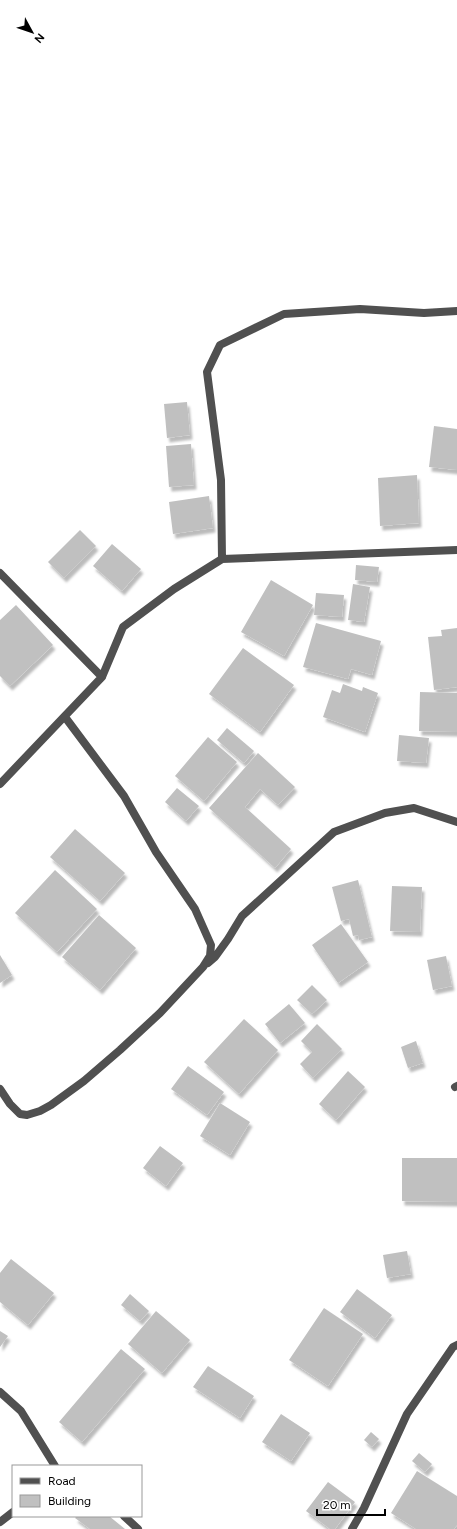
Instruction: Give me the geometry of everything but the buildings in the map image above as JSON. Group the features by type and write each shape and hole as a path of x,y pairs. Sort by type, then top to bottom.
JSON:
{"street":[{"path":"222,559 221,480 207,372 220,345 284,314 360,309 424,313 457,311"},
{"path":"0,784 102,677 123,627 174,589 222,559 457,550"},
{"path":"0,573 102,677"},
{"path":"65,717 124,796 156,852 195,909 211,945 210,956 203,967"},
{"path":"0,1089 10,1104 20,1114 27,1115 40,1111 51,1105 84,1081 160,1013 203,967 215,957 242,916 334,832 385,812 414,808 457,822"},
{"path":"352,1529 364,1508 407,1414 453,1346 457,1345"},
{"path":"0,1392 21,1411 55,1465"},
{"path":"0,1522 12,1513"},
{"path":"125,1517 138,1529"}]}
